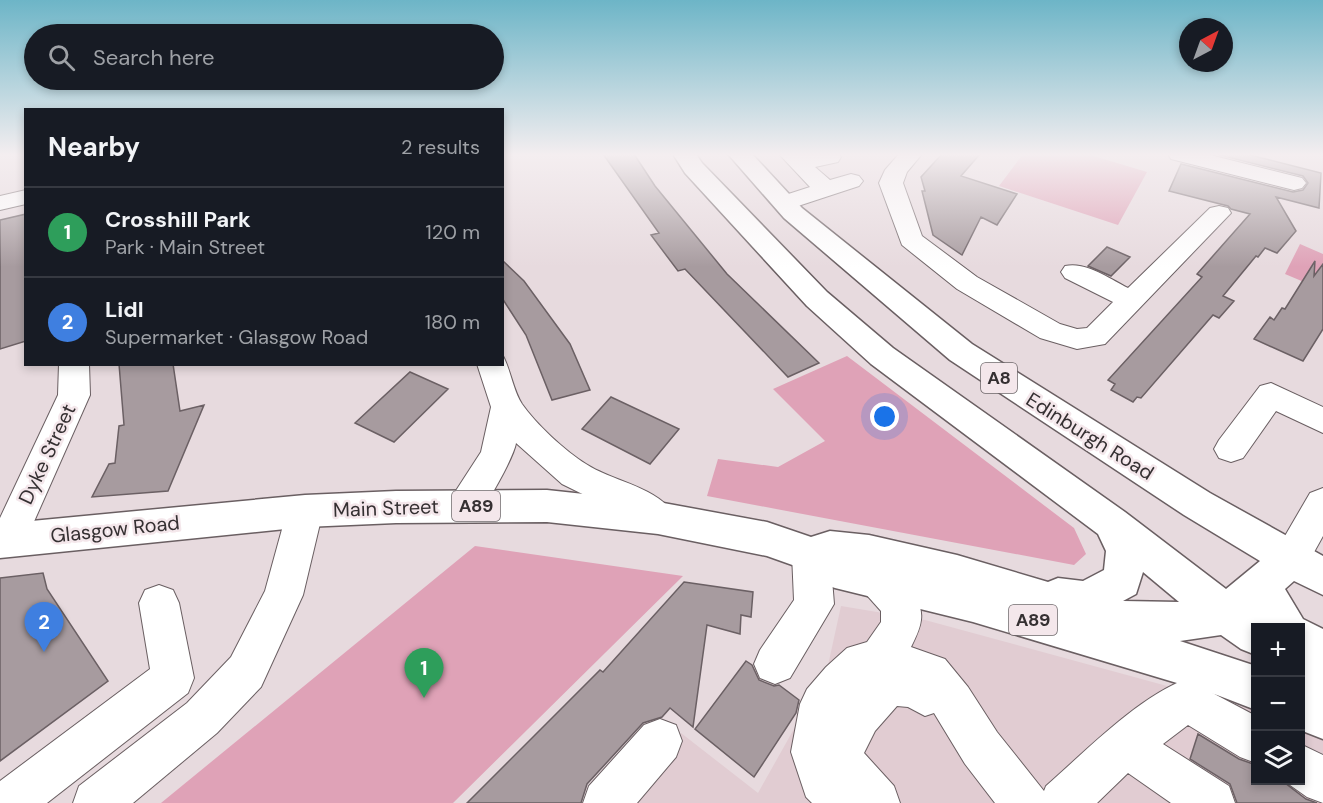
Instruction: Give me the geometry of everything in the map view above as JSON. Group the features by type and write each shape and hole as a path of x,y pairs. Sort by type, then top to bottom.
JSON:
{"main road":[{"name":"A8","path":"715,191 818,299 882,356 1112,523 1241,625"},
{"name":"Edinburgh Road","path":"773,191 784,203 961,352 1292,573"},
{"name":"Main Street","path":"230,518 305,511 547,506 658,518 767,539 811,554"},
{"name":"Glasgow Road","path":"4,540 230,518"},
{"path":"1020,593 1086,600 1122,581 1126,551 1112,523"},
{"name":"A89","path":"811,554 830,549 869,552 957,573 1108,619 1133,623 1241,625"},
{"name":"A89","path":"811,554 835,570 984,606 1217,673 1251,686"},
{"path":"1241,625 1292,573"},
{"path":"1283,623 1268,602 1292,573"},
{"path":"1305,641 1323,654"},
{"path":"1305,670 1323,682"},
{"path":"1305,709 1323,716"}],"street":[{"path":"784,203 818,191"},
{"path":"894,191 907,234 916,245 967,283 1050,331 1077,339 1095,337 1220,213"},
{"path":"0,203 24,197"},
{"path":"1074,272 1133,301"},
{"name":"Dyke Street","path":"4,540 74,395 74,366"},
{"path":"493,366 507,407 528,434 574,474 636,504 658,518"},
{"path":"1231,449 1271,394 1323,421"},
{"path":"464,506 497,455 507,407"},
{"path":"1292,573 1323,503"},
{"path":"96,803 202,718 246,672 284,594 305,511"},
{"path":"775,664 814,604 811,554"},
{"path":"876,663 899,630 902,610 893,594 878,580"},
{"path":"159,603 173,678"},
{"path":"846,803 822,781 813,752 822,704 841,681 862,662 897,663 930,674 953,702 981,748 1026,803"},
{"path":"173,678 225,696"},
{"path":"9,803 173,678"},
{"path":"877,803 853,777 841,756 847,734 866,704 890,684 919,687 997,803"},
{"path":"1063,803 1125,745 1186,700 1251,738"},
{"path":"606,803 660,741"},
{"path":"1125,745 1212,803"},
{"path":"1305,770 1323,781"}],"shaded area":[{"path":"1016,191 1136,191 1118,225"},
{"path":"1300,244 1323,254 1323,290 1285,274"},
{"path":"847,356 1074,528 1086,554 1074,565 707,496 718,459 778,467 825,441 773,389"},
{"path":"475,546 683,576 453,803 161,803"},
{"path":"841,606 925,620 1251,709 1251,785 1305,785 1305,728 1323,738 1323,803 623,803 681,733 758,793 827,670"}],"building":[{"path":"630,191 659,191 727,274 819,363 788,377 685,269 678,271 651,235 659,233"},
{"path":"922,191 1009,191 1017,194 997,225 981,217 962,255 933,235"},
{"path":"1171,191 1320,191 1319,208 1276,197 1296,231 1277,253 1265,248 1258,257 1256,256 1223,296 1234,301 1219,318 1213,315 1141,398 1137,397 1133,402 1111,390 1115,384 1108,380 1202,277 1197,274 1250,214"},
{"path":"24,214 24,342 0,349 0,220"},
{"path":"1107,247 1130,257 1111,276 1088,266"},
{"path":"1315,261 1314,276 1323,264 1323,329 1303,361 1254,339 1270,317 1274,320 1282,308 1285,309"},
{"path":"504,262 524,281 570,344 590,390 552,400 526,335 504,301"},
{"path":"119,366 173,366 180,411 204,405 168,491 92,497 109,464 115,463 119,426 124,425"},
{"path":"410,372 448,389 394,442 355,423"},
{"path":"611,397 679,429 650,464 582,429"},
{"path":"43,573 47,589 108,681 0,761 0,578"},
{"path":"684,582 753,592 751,617 741,615 740,634 707,625 693,727 670,708 662,717 643,723 587,784 581,803 467,803 600,670 603,672"},
{"path":"746,661 752,665 759,680 774,686 779,685 799,700 796,713 754,777 695,729"},
{"path":"1198,734 1239,759 1251,763 1251,785 1288,785 1306,799 1317,803 1237,803 1230,784 1190,759"}],"place":[{"name":"Lidl","path":"44,652"},
{"name":"Crosshill Park","path":"424,698"}]}
